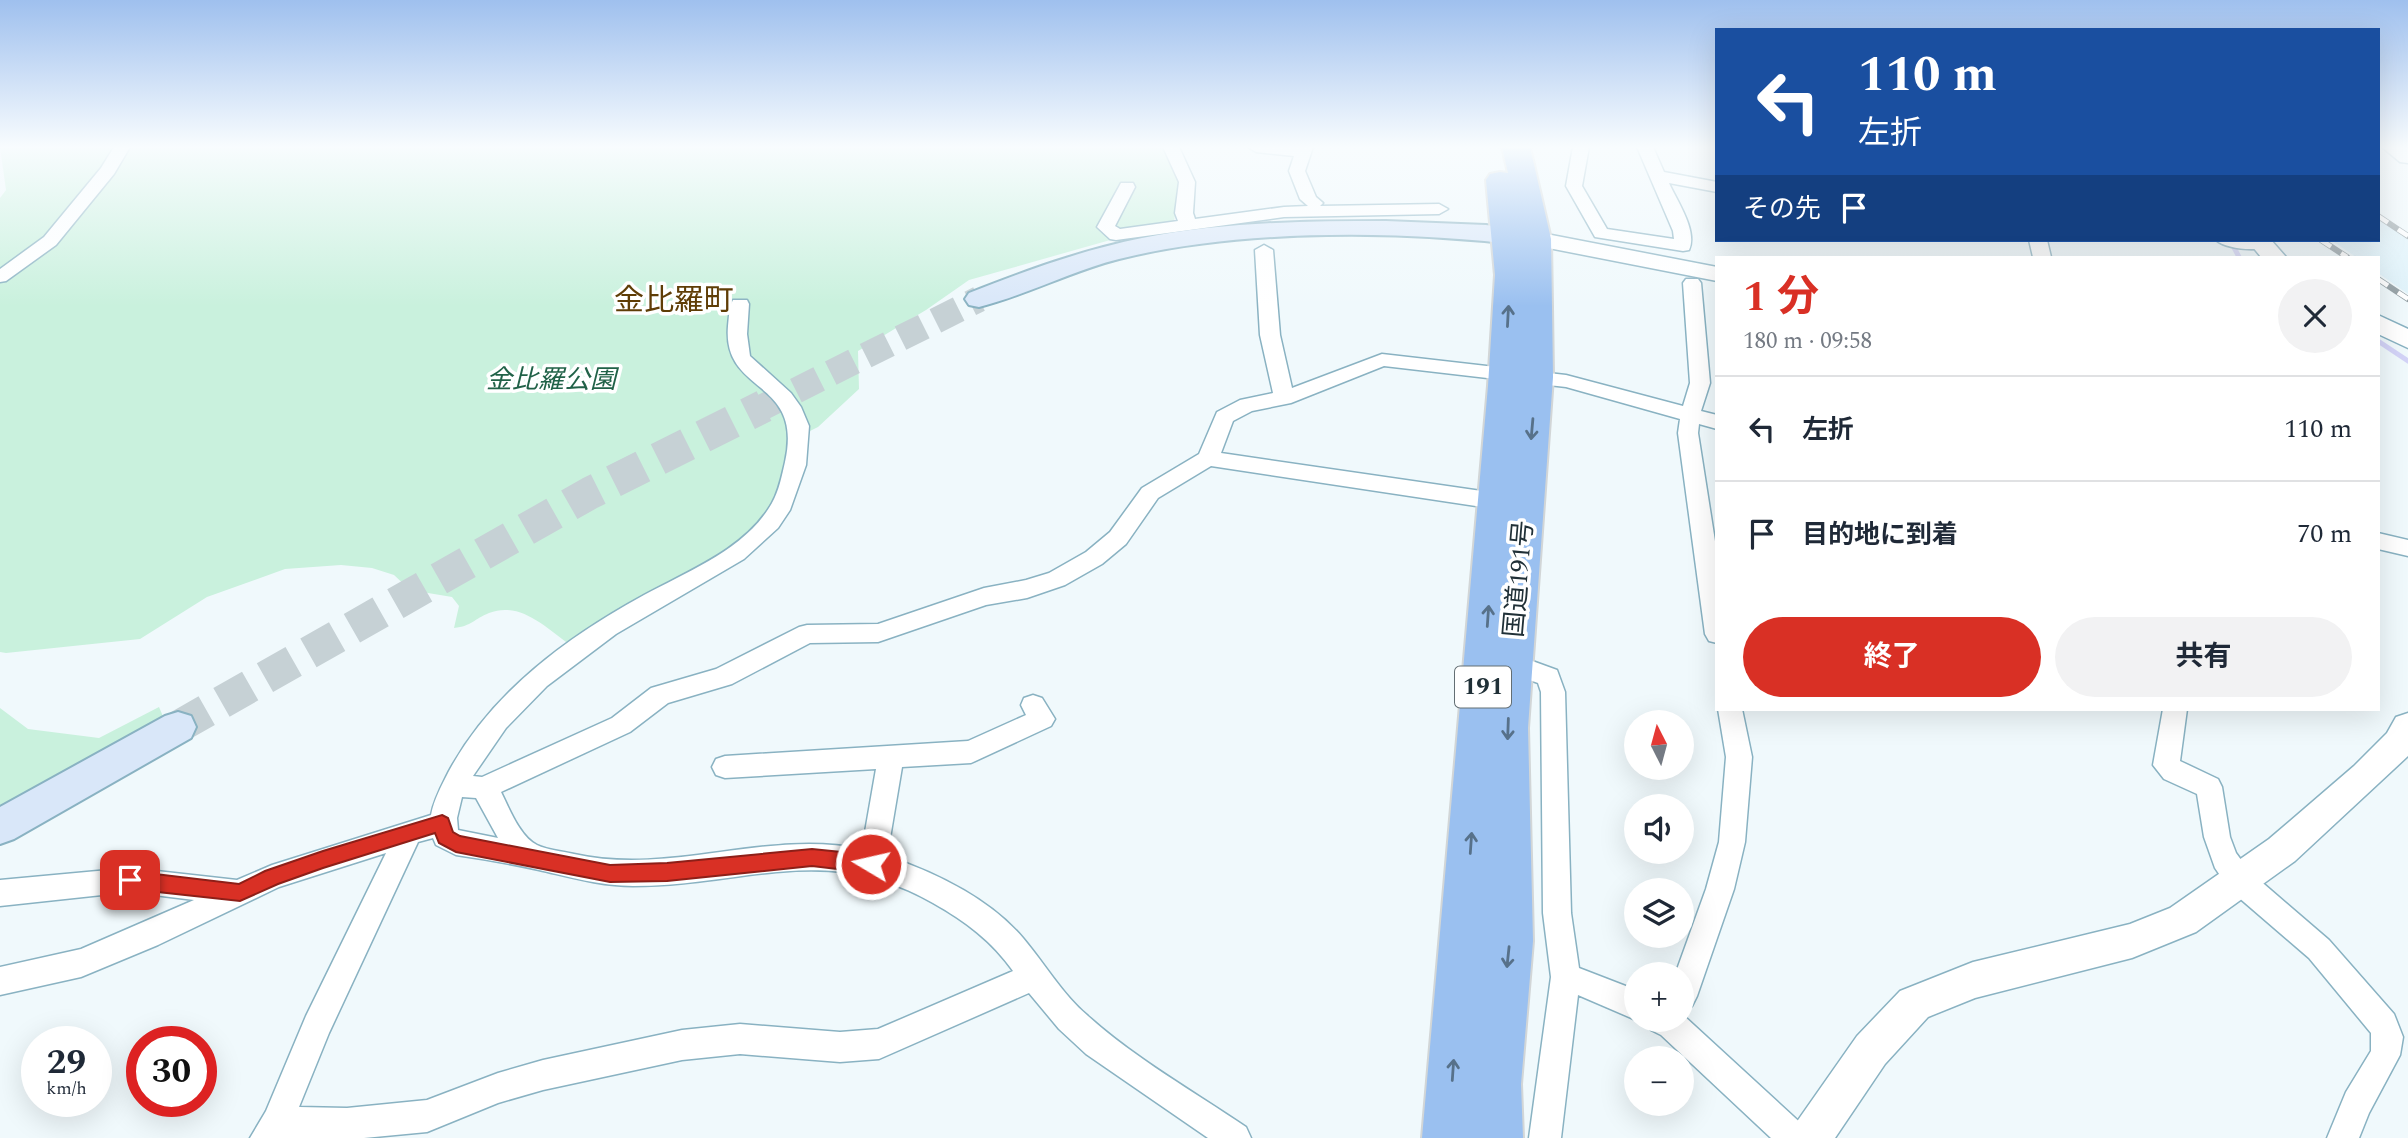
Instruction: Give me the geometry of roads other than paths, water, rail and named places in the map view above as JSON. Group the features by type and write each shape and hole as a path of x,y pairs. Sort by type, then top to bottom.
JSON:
{"highway":[{"name":"国道191号","path":"1510,200 1522,237"},
{"name":"国道191号","path":"1449,1138 1499,659 1521,375 1522,237 1520,200"},
{"name":"国道191号","path":"1496,1138 1495,1084 1509,941 1507,728 1499,659"}],"main road":[{"path":"979,299 1080,261 1140,246 1353,217 1522,237"},
{"path":"0,827 178,727"}],"street":[{"path":"0,277 50,241 83,200"},
{"path":"1120,200 1106,227 1116,235 1313,207 1353,217 1435,209 1420,204 1362,204 1356,205 1353,217"},
{"path":"1186,200 1188,224"},
{"path":"1310,200 1313,207"},
{"path":"1313,207 1322,200"},
{"path":"1391,200 1402,203"},
{"path":"1582,200 1601,233 1683,246 1682,231 1668,200"},
{"path":"1522,237 1715,274"},
{"path":"2236,242 2259,246"},
{"path":"1264,250 1270,335 1284,398"},
{"path":"1692,283 1700,383 1690,415 1688,433 1715,620"},
{"path":"740,304 739,354 746,364 785,399 795,411 799,424 800,443 782,506 754,539 600,633 546,671 511,703 489,729 445,805 442,823 446,837 456,843 610,874 667,872 812,857 871,864 928,888 977,915 1011,944 1049,999 1088,1035 1235,1138"},
{"path":"2380,324 2408,340"},
{"path":"2380,350 2408,346"},
{"path":"1208,458 1224,417 1247,405 1284,398 1382,360 1566,381 1715,421"},
{"path":"455,785 484,788 621,725 660,695 723,677 807,634 878,633 984,597 1027,589 1057,579 1094,558 1118,538 1156,488 1208,458 1511,503"},
{"path":"2380,541 2408,548"},
{"path":"1499,659 1548,677 1553,692 1558,914 1566,977 1545,1138"},
{"path":"725,767 971,752 1042,719 1033,705"},
{"path":"1694,962 1720,889 1732,842 1739,757 1730,711"},
{"path":"2175,711 2166,765 2173,771 2209,787 2217,837 2225,859 2240,881 2319,949 2364,1000 2388,1037 2385,1055 2357,1103 2343,1138"},
{"path":"1811,1138 1871,1051 1914,1004 1973,980 2132,941 2183,920 2282,850 2399,743 2408,727"},
{"path":"871,864 878,840 891,756"},
{"path":"484,788 510,830 512,840 530,856"},
{"path":"0,981 81,962 148,936 285,873 442,823"},
{"path":"409,833 317,1026 272,1130 427,1116 498,1088 543,1075 682,1045 740,1039 840,1047 879,1044 1034,976"},
{"path":"0,893 130,880 240,893"},
{"path":"1566,977 1624,999"},
{"path":"1680,1032 1794,1138"}],"waterway":[{"path":"2231,242 2238,256"},
{"path":"2380,342 2408,361"}],"tunnel":[{"path":"761,408 979,299"},
{"path":"178,727 590,493 764,406"}],"railway":[{"path":"2380,217 2408,236"},
{"path":"2324,242 2345,256"},
{"path":"2380,280 2408,299"}],"district":[{"name":"金比羅町","path":"674,301"}],"park label":[{"name":"金比羅公園","path":"551,380"}]}
